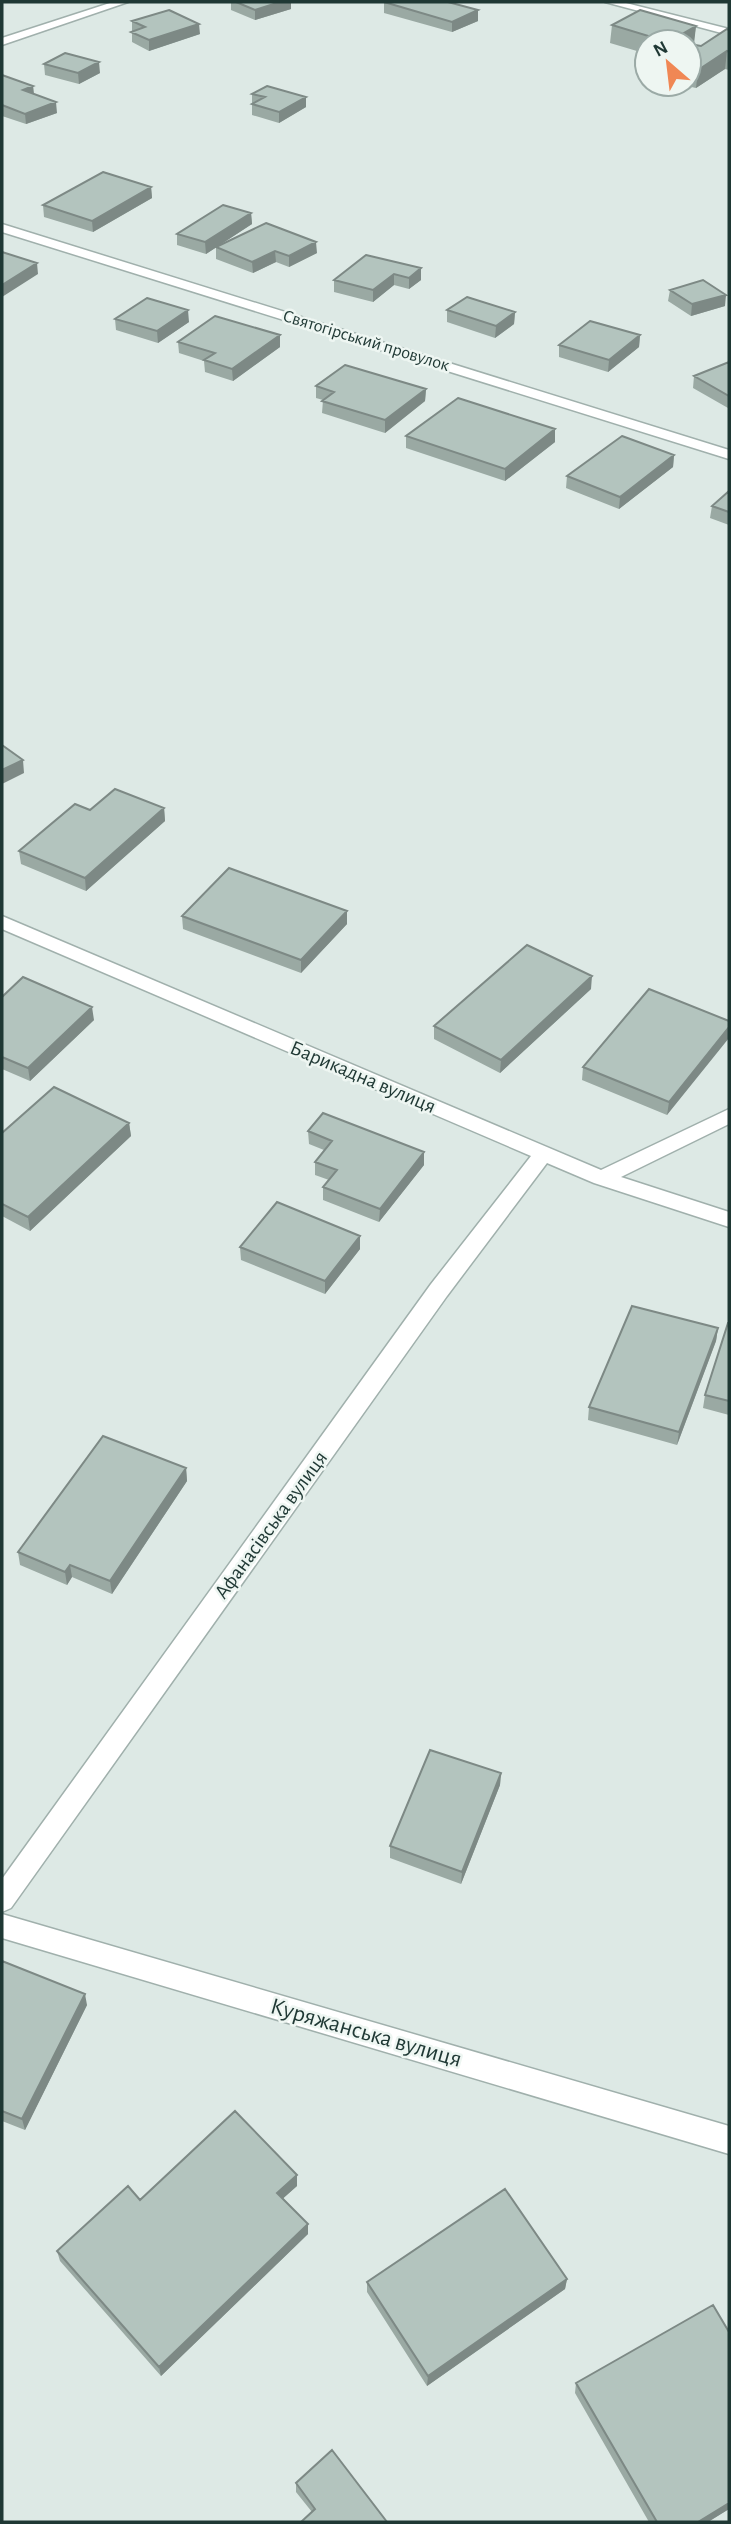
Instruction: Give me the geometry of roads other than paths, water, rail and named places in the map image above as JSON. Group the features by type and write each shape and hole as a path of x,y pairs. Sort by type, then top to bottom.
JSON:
{"street":[{"path":"2,42 123,2"},
{"path":"610,2 729,32"},
{"name":"Святогірський провулок","path":"2,228 729,455"},
{"name":"Барикадна вулиця","path":"2,922 601,1178 729,1220"},
{"path":"601,1178 729,1116"},
{"name":"Афанасівська вулиця","path":"2,1899 439,1290 543,1154"},
{"name":"Куряжанська вулиця","path":"2,1926 729,2140"}]}
